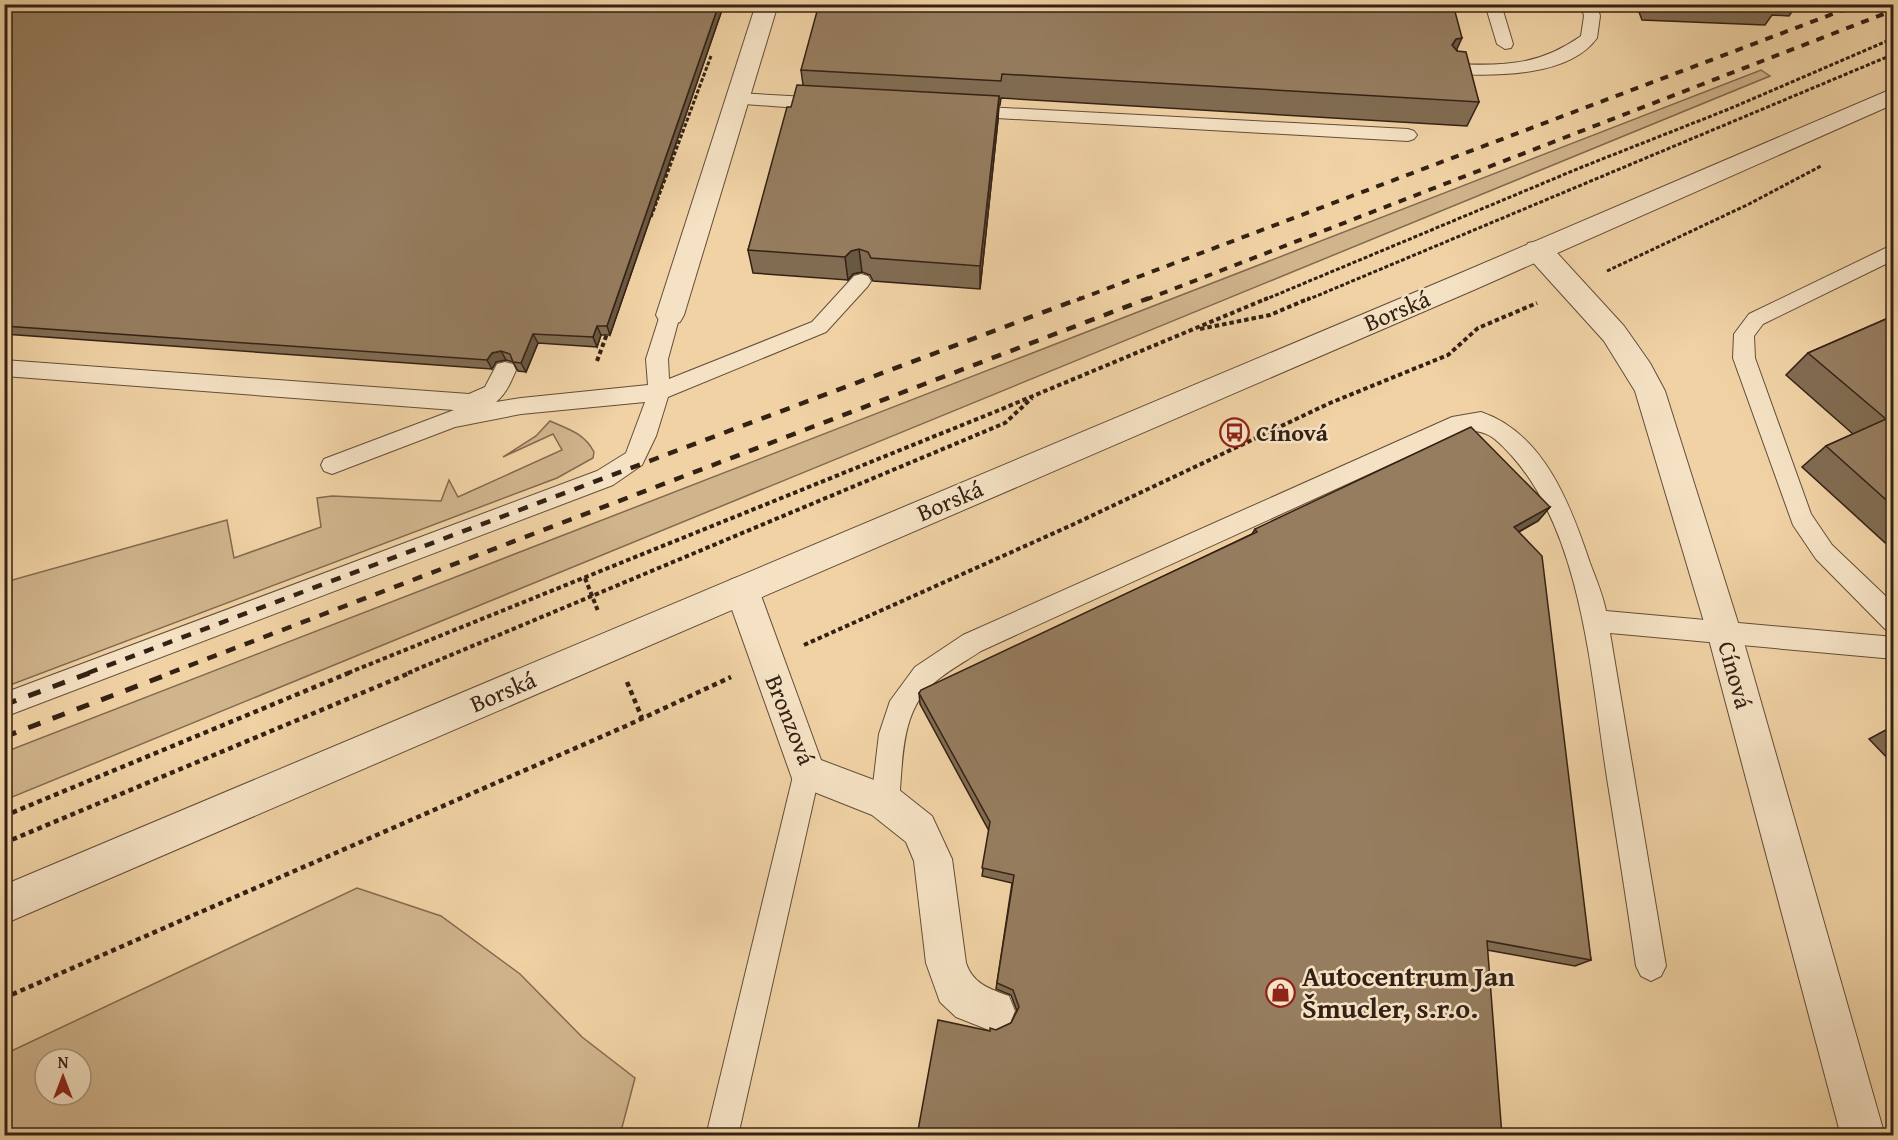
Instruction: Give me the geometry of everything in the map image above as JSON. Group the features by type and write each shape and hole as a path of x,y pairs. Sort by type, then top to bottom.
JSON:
{"street":[{"path":"670,315 766,4"},
{"name":"Borská","path":"4,905 1538,250 1893,95"},
{"name":"Cínová","path":"1538,250 1574,288 1638,364 1650,391 1724,632 1863,1136"},
{"name":"Bronzová","path":"742,590 807,772 885,802 919,829 933,859 945,963 954,988 971,1002 994,1011"}],"lane":[{"path":"1493,4 1505,44"},
{"path":"1453,69 1496,70 1544,65 1569,54 1589,38 1592,16 1589,4"},
{"path":"737,99 842,105"},
{"path":"947,111 1408,135"},
{"path":"1893,251 1756,319 1744,333 1744,358 1801,518 1824,552 1893,621"},
{"path":"332,465 453,419 521,406 659,392 819,327 861,281"},
{"path":"4,705 605,478 634,459 645,436 659,392 657,359 670,315"},
{"path":"4,368 521,406"},
{"path":"469,403 486,399 495,392 505,370"},
{"path":"885,802 892,734 899,709 924,675 972,643 1460,423 1481,422 1504,433 1534,466 1562,514 1593,607 1651,966"},
{"path":"1595,621 1893,648"},
{"path":"722,1136 807,772"}],"path":[{"path":"4,816 421,644 1035,396 1582,166 1729,109 1893,38"},
{"path":"647,228 714,49"},
{"path":"1190,331 1270,315 1893,54"},
{"path":"4,998 626,726 1072,525 1330,403 1448,355 1478,328 1574,288 1749,204 1824,164"},
{"path":"597,361 609,328"},
{"path":"4,843 1005,423 1035,396"}],"shaded area":[{"path":"1761,70 1770,76 5,800 5,752"},
{"path":"550,421 569,429 585,440 594,452 593,458 557,478 5,687 5,582 227,520 234,558 321,527 317,498 332,496 441,501 449,480 458,497 562,450 553,434 503,457 536,436"},
{"path":"357,888 441,916 520,974 582,1037 635,1078 620,1135 5,1135 5,1054"}],"building":[{"path":"4,4 719,4 607,326 597,326 593,337 533,334 521,363 513,362 510,354 501,351 492,353 487,360 4,326"},
{"path":"819,4 1453,4 1462,38 1456,39 1452,45 1457,51 1466,52 1479,102 1002,74 1001,81 801,70"},
{"path":"797,85 999,96 980,266 871,258 868,252 859,249 851,251 845,257 748,250 787,107 791,107"},
{"path":"1893,316 1893,506 1826,446 1886,419 1808,353"},
{"path":"1471,427 1550,507 1514,527 1542,556 1591,960 1487,941 1502,1136 917,1136 938,1020 990,1031 990,1028 996,1030 1011,1023 1019,1007 1013,990 997,983 1014,875 982,868 990,822 919,693 921,690 1257,532 1255,529"}],"railway":[{"path":"1077,300 1859,4"},
{"path":"1145,300 1894,10"},
{"path":"88,673 1081,298"},
{"path":"170,673 1149,298"},
{"path":"4,705 92,672"},
{"path":"4,737 174,672"}],"place":[{"name":"Cínová","path":"1235,433"},
{"name":"Autocentrum Jan Šmucler, s.r.o.","path":"1281,992"}]}
